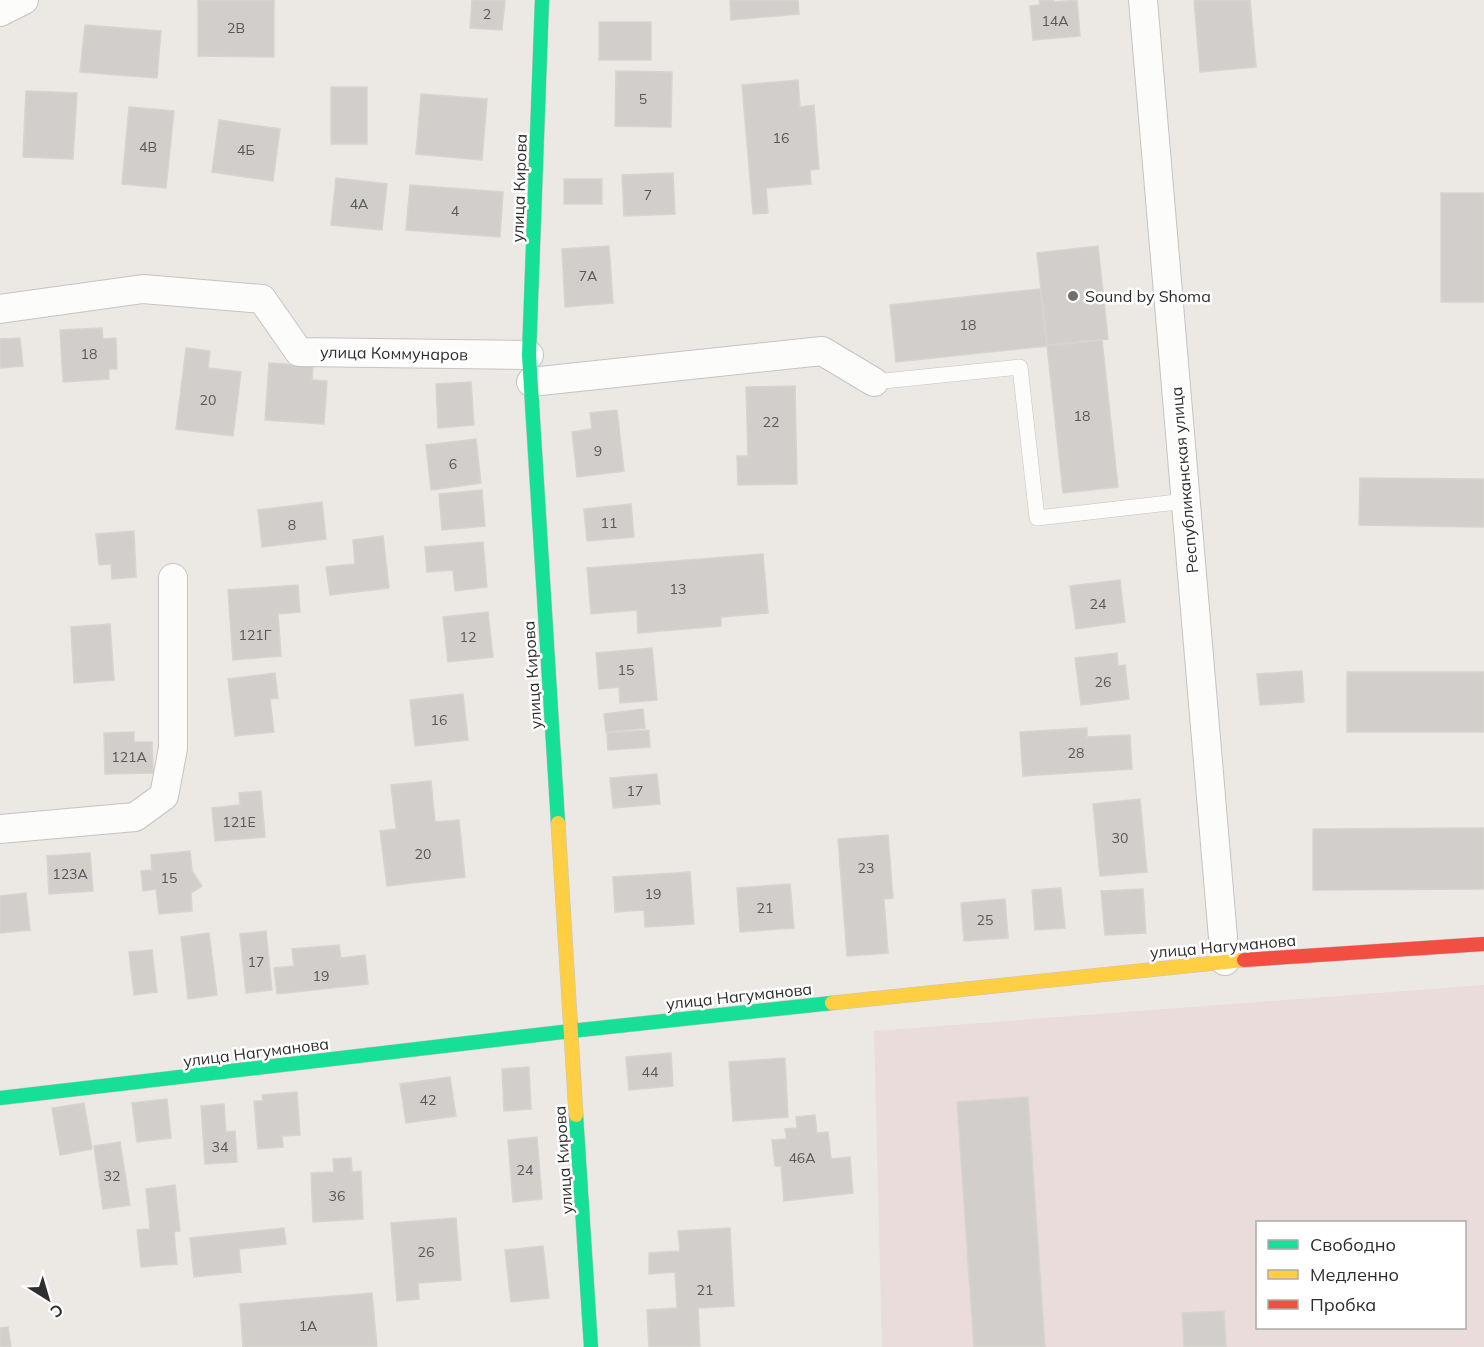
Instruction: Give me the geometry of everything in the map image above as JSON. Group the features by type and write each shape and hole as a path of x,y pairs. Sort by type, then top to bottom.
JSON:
{"street":[{"path":"0,12 24,0"},
{"name":"улица Кирова","path":"542,0 530,368 591,1347"},
{"name":"Республиканская улица","path":"1143,0 1225,961"},
{"name":"улица Коммунаров","path":"0,309 143,289 262,299 299,352 530,368 822,351 874,382"},
{"path":"0,830 135,817 164,796 173,748 173,578"},
{"name":"улица Нагуманова","path":"0,1098 571,1031 1225,961 1484,944"}],"lane":[{"path":"874,382 1020,367 1037,518 1186,501"}],"shaded area":[{"path":"1484,985 1484,1347 882,1347 874,1031"}],"building":[{"path":"198,0 274,0 274,57 198,56"},
{"path":"472,0 505,0 502,30 470,28"},
{"path":"730,0 798,0 799,14 731,20"},
{"path":"1039,0 1054,0 1054,2 1077,0 1080,36 1033,40 1030,6 1040,5"},
{"path":"1194,0 1250,0 1256,67 1200,72"},
{"path":"599,22 651,22 651,60 599,60"},
{"path":"85,25 161,31 157,78 80,72"},
{"path":"616,71 672,72 671,127 615,126"},
{"path":"798,80 800,107 814,105 819,169 810,170 811,184 766,188 768,213 753,214 742,85"},
{"path":"331,87 367,87 367,144 331,144"},
{"path":"26,91 77,93 73,159 23,157"},
{"path":"421,94 487,99 482,160 416,154"},
{"path":"129,107 174,111 166,188 122,184"},
{"path":"219,120 280,129 273,181 212,172"},
{"path":"673,173 675,214 624,216 622,175"},
{"path":"336,178 387,184 382,230 331,225"},
{"path":"564,179 602,179 602,204 564,204"},
{"path":"410,185 503,192 500,237 406,230"},
{"path":"1441,193 1484,193 1484,302 1441,302"},
{"path":"609,246 613,303 565,307 562,249"},
{"name":"Sound by Shoma","path":"1098,246 1108,339 1047,345 1037,253"},
{"path":"1040,289 1047,346 896,362 890,305"},
{"path":"102,328 103,339 116,338 117,369 109,369 109,379 63,382 60,330"},
{"path":"20,338 23,366 0,368 0,339"},
{"path":"1102,340 1118,487 1063,493 1047,346"},
{"path":"186,348 210,351 208,368 241,372 233,436 176,429"},
{"path":"269,363 313,366 312,380 327,381 324,424 265,420"},
{"path":"471,382 474,425 438,428 436,384"},
{"path":"795,386 797,484 738,485 737,456 748,456 746,387"},
{"path":"617,410 624,471 577,477 572,432 592,429 590,413"},
{"path":"476,439 481,483 431,490 426,445"},
{"path":"1360,478 1484,479 1484,527 1359,525"},
{"path":"482,490 485,526 442,530 439,494"},
{"path":"322,502 326,539 262,547 258,510"},
{"path":"631,504 634,537 587,541 584,509"},
{"path":"134,531 136,577 112,579 111,564 99,565 96,534"},
{"path":"383,536 389,588 330,595 326,567 355,564 353,540"},
{"path":"483,542 487,587 455,591 453,570 427,572 425,547"},
{"path":"763,554 768,613 721,617 721,626 638,633 637,610 591,614 587,568"},
{"path":"1120,580 1125,622 1076,629 1070,586"},
{"path":"298,585 300,612 278,614 281,656 233,660 228,590"},
{"path":"488,612 493,657 448,662 443,617"},
{"path":"110,624 114,680 74,683 71,627"},
{"path":"652,648 657,700 620,703 619,687 599,689 596,653"},
{"path":"1117,653 1118,666 1125,665 1129,699 1081,705 1075,658"},
{"path":"1302,671 1304,702 1260,705 1257,674"},
{"path":"1347,672 1484,672 1484,732 1347,732"},
{"path":"275,673 278,698 270,699 274,732 235,736 228,679"},
{"path":"463,694 468,740 415,746 410,700"},
{"path":"643,709 645,728 606,732 604,714"},
{"path":"1087,728 1087,737 1130,735 1132,769 1023,776 1020,732"},
{"path":"649,730 650,747 608,750 607,733"},
{"path":"134,732 134,742 152,742 153,773 105,774 104,733"},
{"path":"657,774 660,804 613,808 610,778"},
{"path":"431,781 435,822 459,820 465,877 387,886 380,831 396,829 391,785"},
{"path":"261,791 265,837 215,841 212,808 240,805 239,793"},
{"path":"1140,799 1147,872 1100,876 1093,804"},
{"path":"1484,828 1484,889 1313,890 1313,829"},
{"path":"888,835 893,898 884,899 888,953 847,956 838,839"},
{"path":"190,851 192,871 202,886 191,893 192,911 159,914 156,889 143,891 141,871 152,870 151,855"},
{"path":"90,853 93,891 49,894 47,856"},
{"path":"690,872 694,924 645,927 644,910 615,912 613,877"},
{"path":"790,884 794,928 740,932 737,888"},
{"path":"1061,888 1065,928 1035,930 1032,890"},
{"path":"1143,889 1146,933 1105,935 1101,891"},
{"path":"26,893 30,930 0,933 0,896"},
{"path":"1005,899 1008,938 964,941 961,903"},
{"path":"266,931 272,990 246,993 240,934"},
{"path":"209,933 217,995 188,999 181,937"},
{"path":"339,945 341,958 365,955 368,984 277,994 274,968 294,966 292,949"},
{"path":"152,950 157,992 134,995 129,952"},
{"path":"671,1053 673,1086 629,1090 626,1057"},
{"path":"785,1058 788,1117 733,1121 729,1062"},
{"path":"529,1067 531,1109 504,1111 502,1069"},
{"path":"450,1077 456,1116 406,1123 400,1084"},
{"path":"297,1092 300,1135 282,1136 283,1147 258,1149 254,1101 263,1101 262,1095"},
{"path":"1028,1097 1045,1347 974,1347 957,1102"},
{"path":"167,1099 171,1138 137,1142 132,1103"},
{"path":"84,1103 92,1149 60,1155 52,1108"},
{"path":"224,1104 226,1132 235,1131 237,1162 205,1164 201,1106"},
{"path":"815,1115 817,1133 828,1132 831,1159 850,1157 853,1193 784,1201 781,1166 775,1166 772,1140 787,1139 785,1129 797,1128 796,1117"},
{"path":"537,1137 542,1199 513,1202 508,1140"},
{"path":"120,1142 130,1205 103,1209 94,1146"},
{"path":"351,1158 352,1172 361,1171 363,1219 313,1222 311,1173 334,1172 333,1159"},
{"path":"175,1185 180,1231 174,1232 177,1264 141,1267 137,1230 150,1229 146,1189"},
{"path":"456,1218 461,1280 418,1283 419,1299 397,1301 391,1223"},
{"path":"284,1228 286,1244 239,1249 241,1272 194,1277 190,1238"},
{"path":"730,1228 734,1306 698,1308 700,1346 649,1347 647,1310 677,1308 675,1272 649,1274 649,1253 680,1251 678,1231"},
{"path":"543,1246 549,1298 511,1302 505,1250"},
{"path":"372,1293 377,1347 243,1347 240,1304"},
{"path":"1224,1311 1226,1347 1184,1347 1182,1313"},
{"path":"8,1327 11,1347 0,1347 0,1328"}],"traffic: fast":[{"path":"542,0 529,355 558,823"},
{"path":"0,1098 832,1003"},
{"path":"576,1115 591,1347"}],"traffic: slow":[{"path":"558,823 576,1115"},
{"path":"832,1003 1244,960"}],"traffic: jam":[{"path":"1244,960 1484,944"}],"place":[{"name":"Sound by Shoma","path":"1073,296"}]}
